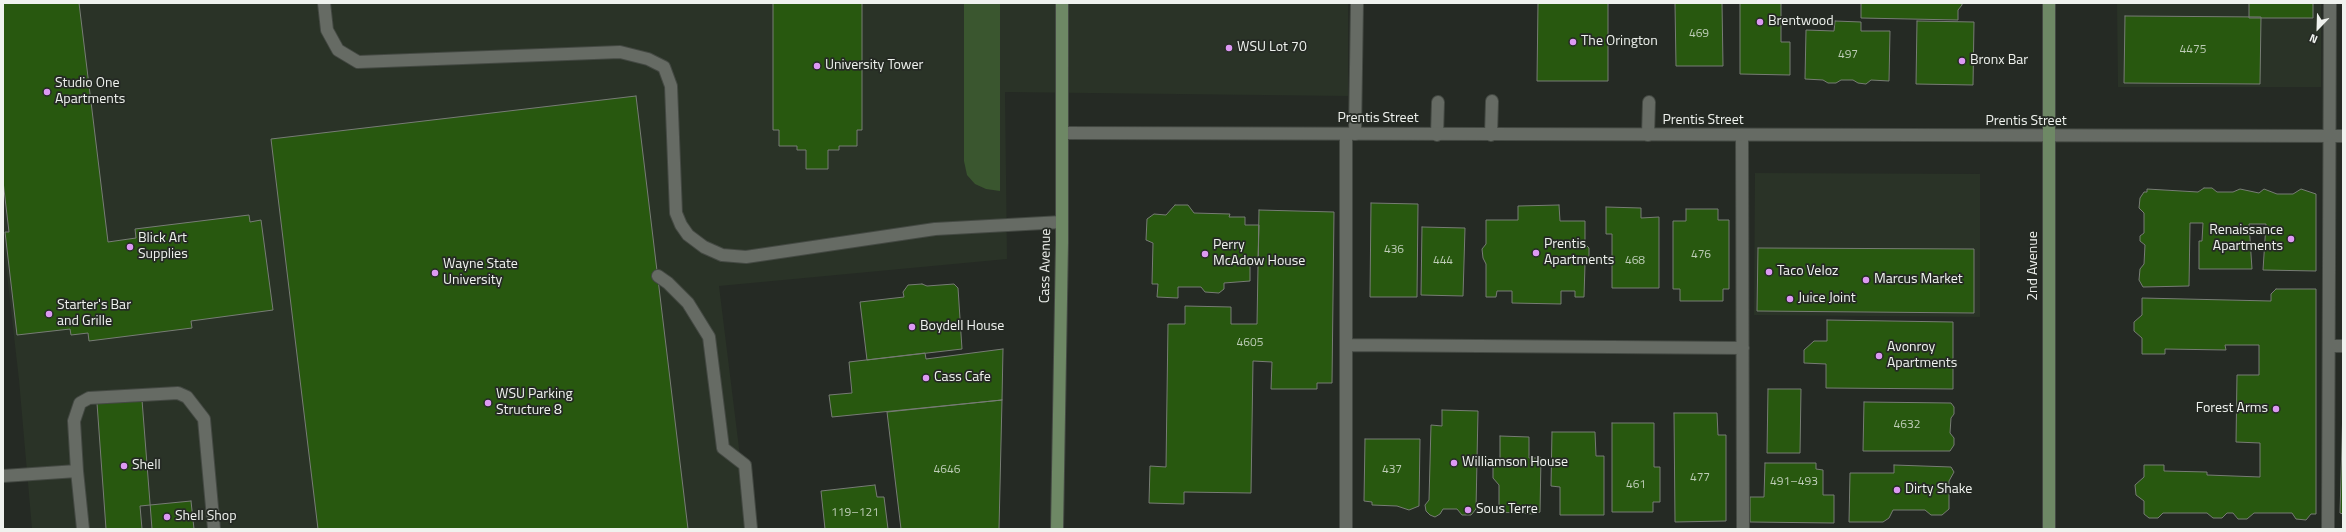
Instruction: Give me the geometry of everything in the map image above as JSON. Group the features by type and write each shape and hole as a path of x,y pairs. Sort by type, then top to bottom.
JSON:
{"street":[{"path":"324,3 327,30 338,50 358,62 620,52 648,59 664,67 670,86 676,213 681,225 688,235 704,247 722,254 746,257 935,229 1062,222"},
{"name":"Cass Avenue","path":"1057,529 1062,222 1062,3"},
{"path":"1346,529 1350,134 1357,3"},
{"name":"2nd Avenue","path":"2049,3 2049,529"},
{"path":"2328,529 2330,346 2337,137 2330,3"},
{"path":"1491,135 1492,101"},
{"path":"1437,135 1438,102"},
{"path":"1648,135 1649,102"},
{"name":"Prentis Street","path":"1062,133 2337,137"},
{"path":"1742,136 1743,529"},
{"path":"658,276 688,303 709,337 723,448 746,465 751,529"},
{"path":"1347,345 1742,348"},
{"path":"2330,346 2343,346"},
{"path":"83,529 74,421 80,403 89,398 178,393 187,397 204,419 214,529"},
{"path":"3,476 77,471"}],"shaded area":[{"name":"Wayne State University","path":"3,3 1348,3 1348,96 1005,92 1007,259 719,286 749,529 32,529 19,380 3,239"},
{"path":"2117,3 2321,3 2321,87 2118,87"},
{"path":"1755,173 1980,174 1980,317 1754,315"}],"green space":[{"path":"964,3 1000,3 1000,191 986,189 975,184 967,175 964,161"}],"building":[{"name":"Studio One Apartments","path":"3,3 79,3 108,242 136,238 135,229 249,215 250,222 261,220 273,310 191,321 192,328 89,341 88,333 71,335 70,329 17,335 5,232 9,232 3,181"},
{"name":"University Tower","path":"773,3 862,3 862,130 857,130 857,146 839,146 839,150 828,150 828,169 806,169 806,150 797,150 797,146 779,146 779,130 773,130"},
{"name":"The Orington","path":"1538,3 1608,3 1608,81 1537,81"},
{"path":"1675,3 1722,3 1723,66 1676,66"},
{"name":"Brentwood","path":"1740,3 1781,3 1781,42 1790,42 1790,75 1740,74"},
{"path":"1861,3 1962,3 1962,5 1958,10 1958,20 1861,18"},
{"path":"2249,3 2313,3 2313,18 2249,18"},
{"path":"2125,16 2261,17 2260,84 2124,83"},
{"path":"1835,21 1861,22 1861,31 1890,31 1889,81 1871,80 1866,84 1858,83 1853,80 1841,80 1836,83 1828,83 1823,80 1805,79 1806,30 1834,31"},
{"path":"1917,21 1974,22 1973,85 1916,84"},
{"name":"WSU Parking Structure 8","path":"636,96 688,529 318,529 271,139"},
{"name":"Renaissance Apartments","path":"2204,188 2212,188 2217,192 2233,192 2240,189 2259,193 2264,189 2277,194 2293,194 2301,189 2316,194 2316,271 2263,270 2266,224 2249,224 2252,269 2199,269 2199,241 2202,241 2203,223 2190,223 2189,286 2143,287 2139,280 2140,269 2144,264 2145,245 2140,241 2140,236 2144,233 2144,213 2139,208 2140,198 2144,192 2147,192 2147,189 2198,192"},
{"path":"1371,203 1418,204 1417,297 1370,297"},
{"name":"Perry McAdow House","path":"1175,205 1188,205 1194,213 1230,214 1229,217 1245,217 1245,225 1259,225 1258,265 1250,265 1250,281 1224,283 1224,289 1219,293 1205,292 1201,287 1178,287 1178,298 1157,297 1158,284 1152,284 1153,243 1146,240 1147,219 1154,214 1166,215"},
{"name":"Prentis Apartments","path":"1559,205 1560,221 1585,221 1585,244 1589,248 1589,257 1585,264 1584,297 1575,297 1575,291 1561,291 1561,304 1512,303 1512,291 1497,291 1496,297 1486,297 1486,264 1483,258 1482,249 1486,244 1486,220 1518,220 1518,206"},
{"path":"1606,207 1641,208 1641,218 1659,217 1659,288 1612,288 1612,234 1606,234"},
{"path":"1686,209 1718,209 1718,220 1729,220 1729,289 1723,289 1723,301 1680,301 1680,289 1673,289 1673,221 1686,221"},
{"path":"1259,210 1334,212 1332,383 1317,383 1317,389 1271,389 1272,362 1253,361 1251,493 1184,492 1184,504 1149,503 1150,466 1166,467 1168,324 1185,324 1185,306 1231,307 1231,324 1257,324"},
{"path":"1422,227 1465,228 1463,296 1421,295"},
{"name":"Marcus Market","path":"1758,248 1974,249 1974,313 1757,311"},
{"name":"Boydell House","path":"922,284 927,286 954,284 958,288 962,349 867,360 860,302 904,297 903,292 908,285"},
{"name":"Forest Arms","path":"2276,289 2316,289 2316,514 2311,514 2306,520 2296,519 2292,513 2254,513 2247,519 2238,519 2233,513 2227,513 2222,518 2213,518 2207,513 2163,513 2158,518 2149,518 2144,514 2144,501 2136,495 2135,485 2144,477 2144,465 2164,465 2164,471 2207,472 2207,475 2260,477 2260,443 2236,442 2237,375 2259,375 2259,345 2225,345 2226,350 2165,349 2165,354 2142,354 2142,338 2134,331 2134,322 2142,315 2142,298 2271,301 2271,294"},
{"name":"Avonroy Apartments","path":"1827,320 1953,322 1953,389 1826,388 1826,364 1804,363 1804,350 1814,341 1827,341"},
{"name":"Cass Cafe","path":"1003,349 1002,400 832,417 829,395 852,393 849,362 925,353 926,359"},
{"path":"1768,389 1801,389 1800,453 1767,453"},
{"name":"Shell","path":"142,400 152,529 106,529 97,403"},
{"path":"1002,400 999,529 901,529 887,412"},
{"path":"1864,402 1951,403 1954,407 1954,414 1951,418 1950,433 1954,438 1954,445 1950,451 1863,451"},
{"path":"2343,406 2343,514 2340,513"},
{"name":"Williamson House","path":"1442,410 1478,411 1476,509 1471,515 1462,515 1457,509 1443,509 1440,514 1435,517 1426,511 1425,505 1429,500 1431,425 1442,426"},
{"path":"1674,413 1717,413 1718,435 1726,435 1726,521 1675,522"},
{"path":"1612,423 1654,423 1654,467 1660,467 1660,502 1653,502 1653,512 1612,512"},
{"path":"1552,432 1595,432 1596,456 1604,456 1604,515 1560,515 1560,487 1551,486"},
{"path":"1500,436 1529,437 1529,458 1541,458 1540,512 1534,514 1499,512 1499,485 1493,478 1493,465 1500,458"},
{"path":"1365,439 1420,439 1419,506 1409,510 1397,506 1372,505 1372,502 1364,501"},
{"path":"1765,463 1816,463 1816,469 1823,470 1823,495 1834,495 1834,523 1750,522 1750,497 1764,497"},
{"path":"1894,465 1951,467 1954,472 1949,481 1949,509 1942,515 1931,515 1925,510 1893,510 1889,518 1883,522 1849,522 1850,473 1894,473"},
{"path":"875,485 877,497 884,497 888,529 825,529 821,491"},
{"name":"Shell Shop","path":"191,501 194,529 142,529 140,506"}],"place":[{"name":"Brentwood","path":"1760,22"},
{"name":"The Orington","path":"1573,42"},
{"name":"WSU Lot 70","path":"1229,48"},
{"name":"Bronx Bar","path":"1962,61"},
{"name":"University Tower","path":"817,66"},
{"name":"Studio One Apartments","path":"47,92"},
{"name":"Renaissance Apartments","path":"2291,239"},
{"name":"Blick Art Supplies","path":"130,247"},
{"name":"Prentis Apartments","path":"1536,253"},
{"name":"Perry McAdow House","path":"1205,254"},
{"name":"Taco Veloz","path":"1769,272"},
{"name":"Wayne State University","path":"435,273"},
{"name":"Marcus Market","path":"1866,280"},
{"name":"Juice Joint","path":"1790,299"},
{"name":"Starter's Bar and Grille","path":"49,314"},
{"name":"Boydell House","path":"912,327"},
{"name":"Avonroy Apartments","path":"1879,356"},
{"name":"Cass Cafe","path":"926,378"},
{"name":"WSU Parking Structure 8","path":"488,403"},
{"name":"Forest Arms","path":"2276,409"},
{"name":"Williamson House","path":"1454,463"},
{"name":"Shell","path":"124,466"},
{"name":"Dirty Shake","path":"1897,490"},
{"name":"Sous Terre","path":"1468,510"},
{"name":"Shell Shop","path":"167,517"}]}
